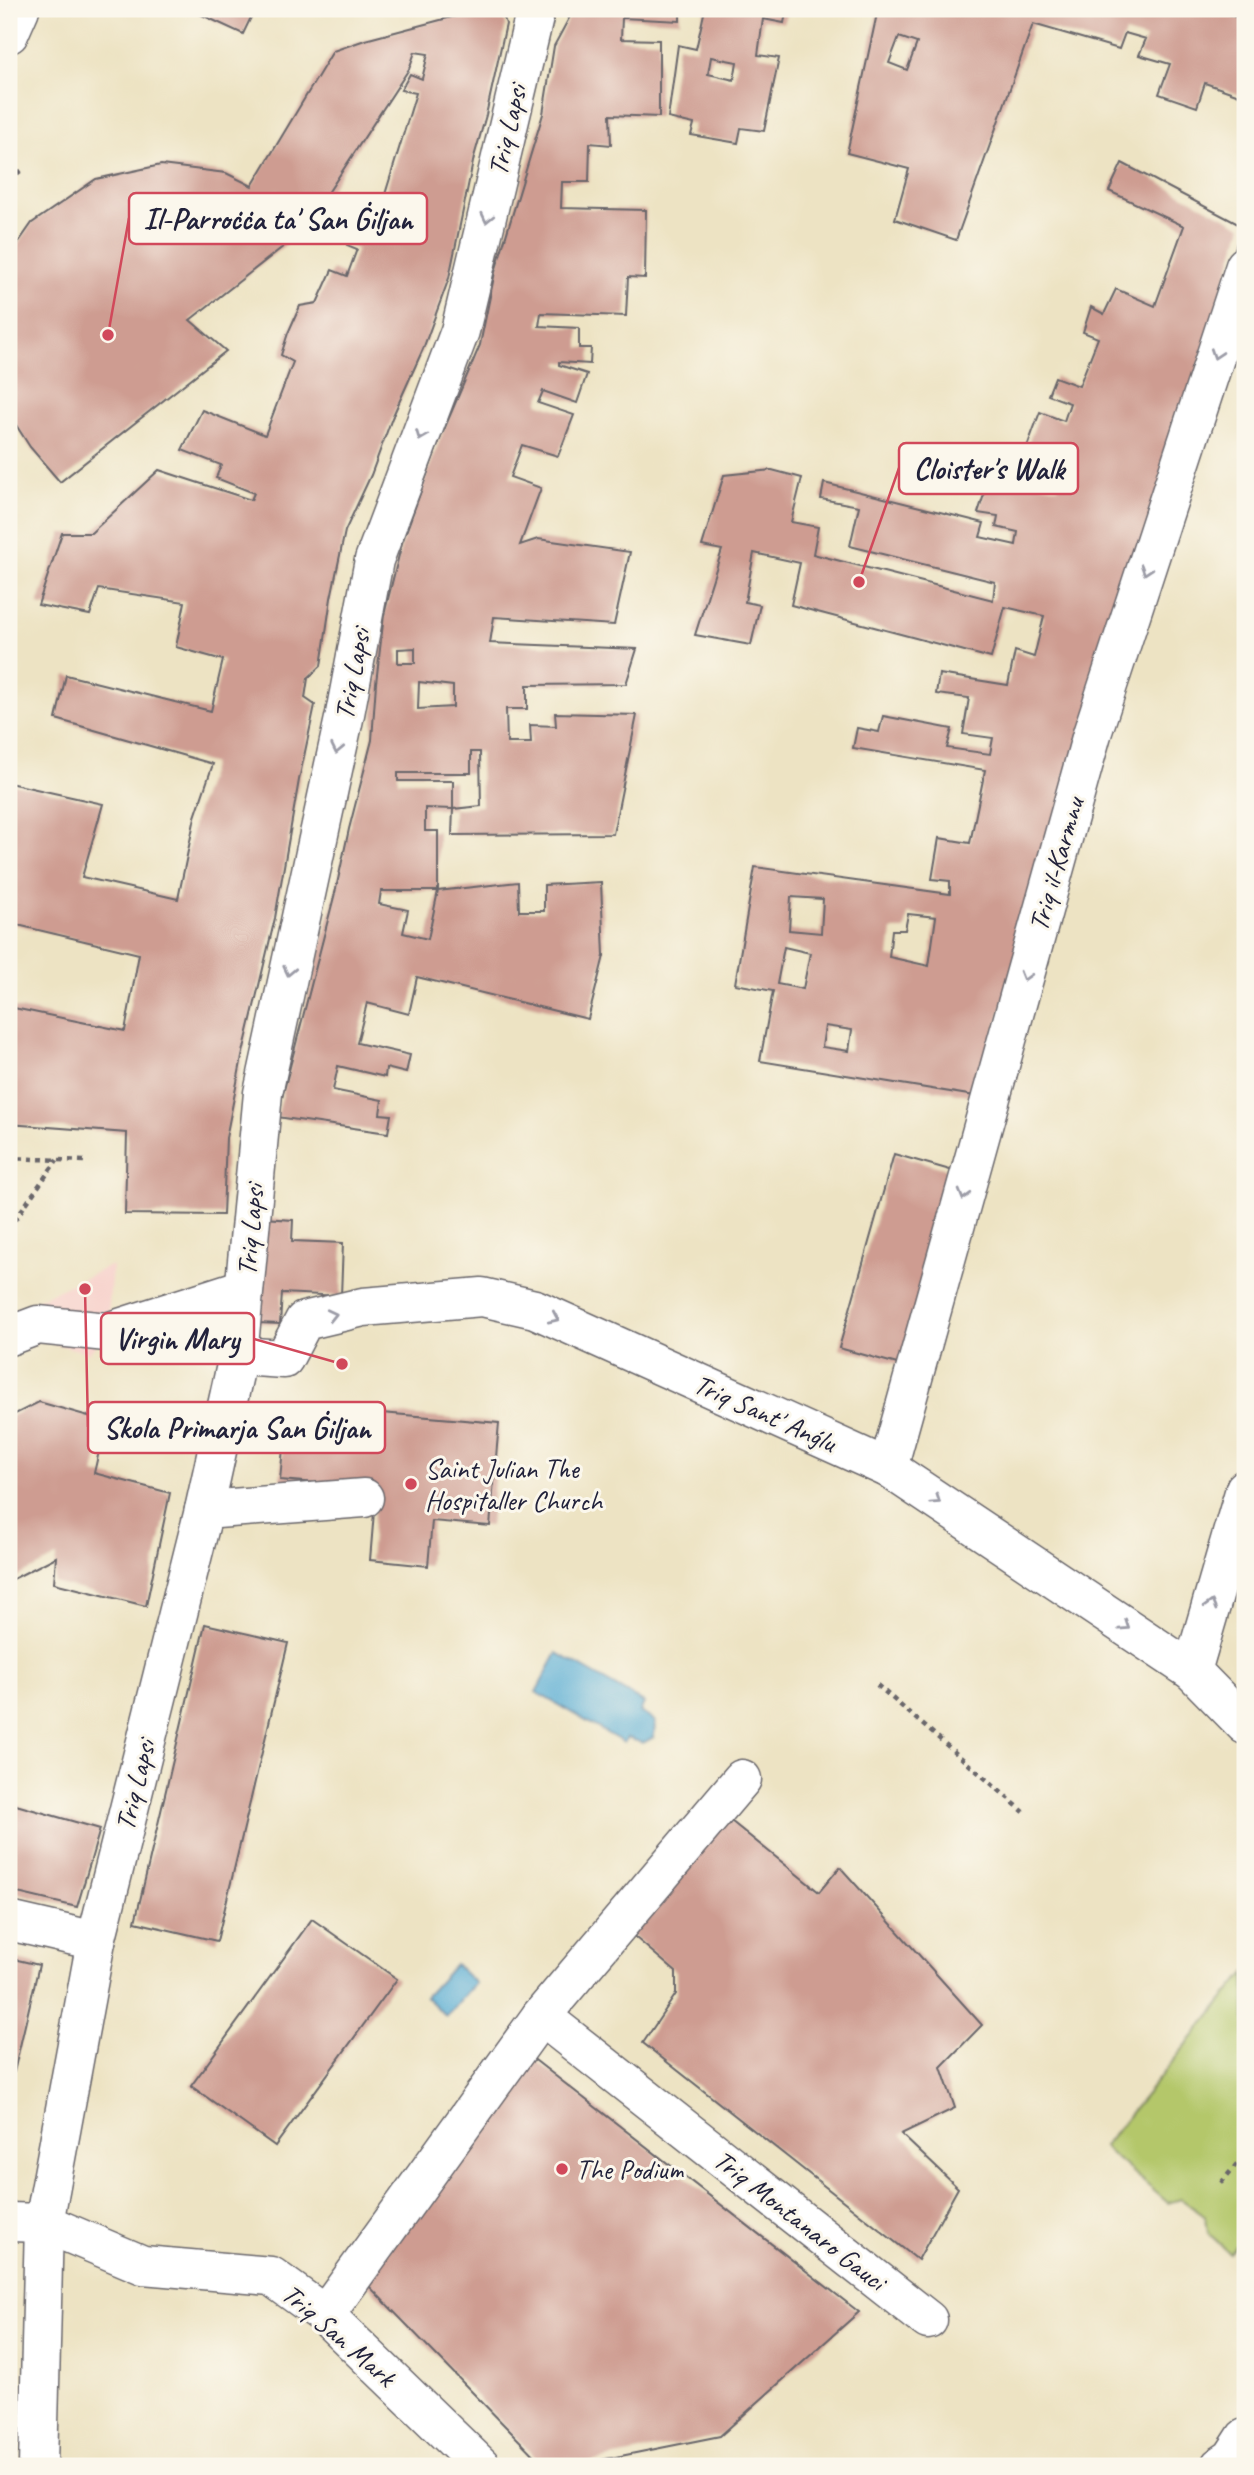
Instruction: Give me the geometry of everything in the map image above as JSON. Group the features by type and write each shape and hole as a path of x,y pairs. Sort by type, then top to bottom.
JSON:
{"street":[{"path":"9,34 20,9"},
{"name":"Triq Lapsi","path":"38,2466 26,2222 204,1510 238,1356 263,1093 342,727 374,560 460,331 536,9"},
{"name":"Triq il-Karmnu","path":"888,1468 1092,734 1245,266"},
{"path":"9,1336 38,1325 107,1332 244,1288"},
{"name":"Triq Sant' Anǵlu","path":"238,1356 284,1359 304,1321 363,1307 482,1297 535,1309 888,1468 1192,1671 1245,1726"},
{"path":"1192,1671 1245,1489"},
{"path":"204,1510 364,1498"},
{"path":"325,2315 541,2016 742,1779"},
{"path":"9,1921 96,1941"},
{"name":"Triq Montanaro Gauci","path":"541,2016 928,2320"},
{"name":"Triq San Mark","path":"26,2222 143,2265 271,2276 325,2315 481,2466"},
{"path":"1220,2466 1232,2458 1245,2438"}],"path":[{"path":"9,179 25,168"},
{"path":"9,1158 86,1161"},
{"path":"9,1228 57,1160"},
{"path":"877,1685 1024,1812"},
{"path":"1221,2183 1245,2154"}],"shaded area":[{"path":"112,1265 107,1332 89,1353 41,1340 9,1356 9,1313"},
{"path":"9,2317 14,2322 12,2466 9,2466"}],"green space":[{"path":"1245,1973 1245,2236 1230,2253 1208,2233 1206,2217 1181,2199 1168,2203 1103,2147"}],"water":[{"path":"557,1653 644,1703 640,1712 655,1721 654,1737 643,1743 627,1738 624,1743 536,1692"},
{"path":"455,1964 475,1983 446,2016 425,1997"}],"building":[{"path":"189,9 255,9 243,34"},
{"path":"482,9 501,9 506,24 474,157 449,278 423,349 345,531 321,666 308,678 305,698 315,705 275,918 226,1138 223,1215 125,1214 127,1133 9,1124 9,1007 125,1031 139,954 9,923 9,783 103,804 82,877 178,899 195,817 213,764 56,719 66,675 211,711 223,660 176,647 185,602 99,589 90,615 38,605 62,533 91,533 159,470 251,500 254,493 216,478 221,465 182,450 202,410 265,435 293,362 281,355 288,333 300,306 317,303 332,270 347,276 357,249 347,245 363,195 383,201 416,93 401,90 410,74 422,79 428,54 415,52 409,69 303,231 190,320 226,351 60,482 30,447 9,414 9,256 32,223 96,179 161,165 226,173 252,186 333,51"},
{"path":"574,9 680,9 680,21 622,18 621,39 659,40 659,117 610,115 611,145 590,143 589,182 562,182 561,208 646,210 645,278 628,277 626,316 541,313 539,326 579,328 579,348 591,348 590,364 559,362 559,365 587,374 577,403 543,391 538,403 574,415 558,456 522,445 510,477 541,488 520,545 538,539 630,552 614,625 494,617 490,643 637,649 626,684 527,685 527,709 506,709 507,743 531,743 530,725 556,726 555,713 637,715 613,834 452,835 453,809 425,808 425,831 438,831 438,891 518,882 519,911 544,911 544,885 601,882 604,956 588,1019 417,977 409,1014 367,1003 357,1043 410,1055 406,1073 386,1068 385,1077 338,1066 333,1090 382,1100 380,1114 391,1115 388,1133 277,1117 372,740 384,615 402,543 440,439 480,345 495,272 543,114 554,46","holes":["415,648 415,663 398,663 398,649","419,682 453,686 453,707 418,709","471,752 480,752 481,806 453,809 453,781 398,781 398,773 471,773","381,891 438,891 428,939 403,933 408,910 379,904"]},
{"path":"705,9 787,9 784,23 763,19 758,55 779,58 764,131 741,128 738,143 691,135 694,124 668,118 678,45 696,49","holes":["711,57 737,62 734,80 708,74"]},
{"path":"878,9 1216,9 1245,21 1245,97 1205,83 1197,107 1159,94 1170,64 1139,55 1146,39 1125,33 1119,49 1033,24 956,240 895,219 909,169 847,153","holes":["899,37 917,43 907,70 889,63"]},
{"path":"1122,163 1242,226 975,1096 760,1061 773,991 735,984 755,867 950,894 950,881 932,879 939,838 970,843 985,770 853,748 857,728 879,732 883,716 952,729 947,748 990,754 993,738 963,734 969,698 936,694 939,674 1008,685 1015,651 1034,657 1044,616 1005,607 991,658 791,605 800,563 754,553 745,602 760,605 751,645 695,635 722,550 702,546 724,475 772,470 802,478 791,522 818,527 813,554 993,600 995,582 850,546 859,506 821,499 824,483 984,523 980,537 1016,545 1018,532 996,527 998,516 978,513 994,464 1011,470 1015,459 1043,467 1047,455 1027,447 1040,412 1064,421 1070,403 1048,395 1055,377 1079,386 1098,338 1083,332 1091,307 1104,314 1116,289 1155,306 1184,226 1109,191","holes":["1043,467 1061,474 1058,488 1039,484","791,897 823,899 821,933 789,930","908,914 936,917 929,966 889,957 892,930 905,930","784,947 810,953 803,989 777,984","825,1026 852,1030 849,1051 822,1047"]},
{"path":"894,1154 957,1172 901,1365 839,1348"},
{"path":"263,1218 293,1220 292,1241 343,1243 341,1296 282,1293 280,1324 258,1323"},
{"path":"39,1402 106,1421 94,1473 170,1493 146,1606 54,1583 56,1557 9,1581 9,1417"},
{"name":"Saint Julian The Hospitaller Church","path":"287,1405 499,1423 490,1526 432,1521 428,1566 370,1560 376,1488 280,1480"},
{"path":"205,1624 288,1643 217,1941 135,1922"},
{"path":"9,1803 100,1829 77,1907 9,1891"},
{"path":"726,1817 819,1892 840,1867 982,2025 941,2067 955,2108 901,2134 958,2188 918,2260 643,2043 676,1994 676,1972 630,1933"},
{"path":"312,1919 397,1979 275,2146 191,2086"},
{"path":"9,1958 39,1965 14,2072 9,2071"},
{"name":"The Podium","path":"531,2057 859,2312 720,2436 571,2466 544,2466 365,2282"}],"place":[{"name":"Il-Parroċċa ta' San Ġiljan","path":"108,335"},
{"name":"Cloister's Walk","path":"859,582"},
{"name":"Skola Primarja San Ġiljan","path":"85,1289"},
{"name":"Virgin Mary","path":"342,1364"},
{"name":"Saint Julian The Hospitaller Church","path":"411,1484"},
{"name":"The Podium","path":"562,2169"}]}
